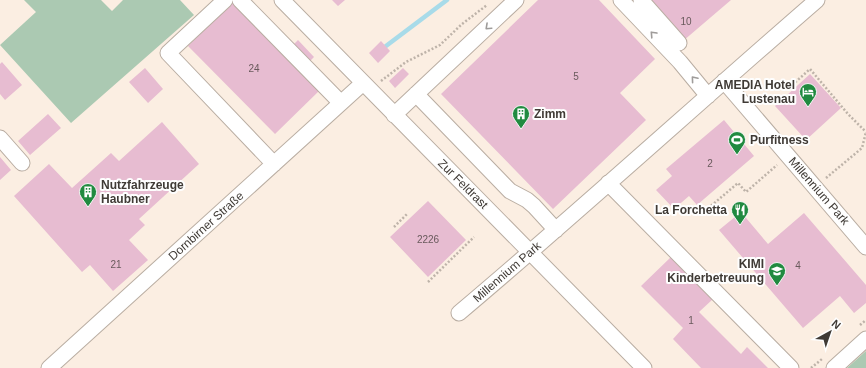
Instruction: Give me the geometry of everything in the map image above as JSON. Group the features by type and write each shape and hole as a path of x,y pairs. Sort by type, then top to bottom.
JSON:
{"street":[{"path":"225,0 168,53 274,164"},
{"path":"240,0 341,103"},
{"name":"Zur Feldrast","path":"282,0 344,63 369,84 394,115 644,368"},
{"path":"394,115 516,0"},
{"path":"621,0 680,62 708,96"},
{"path":"641,0 679,43"},
{"name":"Millennium Park","path":"459,313 530,253 817,0"},
{"name":"Millennium Park","path":"724,82 866,247"},
{"name":"Dornbirner Straße","path":"49,368 341,103 369,84"},
{"path":"416,94 510,191 527,200 556,230"},
{"path":"0,138 22,163"},
{"path":"608,183 791,368"},
{"path":"834,368 866,339"}],"path":[{"path":"369,84 406,62 440,45 462,24 492,1"},
{"path":"787,83 790,87 810,69 848,114 866,132 862,148 815,188"},
{"path":"705,211 738,183 746,192 788,155"},
{"path":"394,227 408,213"},
{"path":"428,282 474,237"}],"green space":[{"path":"24,0 101,0 112,11 123,0 180,0 194,15 71,123 0,45 36,12"},
{"path":"866,351 866,368 847,368"}],"building":[{"path":"332,0 345,0 338,6"},
{"path":"538,0 599,0 655,59 620,93 646,120 553,209 441,94"},
{"path":"647,0 731,0 683,41"},
{"path":"233,2 320,90 275,134 188,46"},
{"path":"298,40 314,57 309,62 292,46"},
{"path":"381,41 390,51 378,63 369,53"},
{"path":"2,62 22,85 5,100 0,94 0,64"},
{"path":"145,68 163,89 148,103 129,82"},
{"path":"403,68 409,74 395,88 389,81"},
{"name":"AMEDIA Hotel Lustenau","path":"810,74 841,108 806,140 775,106"},
{"path":"48,114 61,128 30,155 18,141"},
{"path":"724,120 754,156 697,205 689,196 674,209 656,190 672,176 666,169"},
{"name":"Nutzfahrzeuge Haubner","path":"162,122 199,164 139,219 145,225 129,240 148,260 113,291 90,265 82,272 14,196 49,164 72,188 111,153 119,161"},
{"path":"0,157 11,170 0,180"},
{"path":"428,201 466,240 428,277 390,237"},
{"path":"741,212 768,244 804,213 866,285 866,303 854,313 840,296 803,328 719,230"},
{"path":"671,257 713,299 699,312 741,354 747,347 768,368 701,368 673,339 683,328 641,286"}],"waterway":[{"path":"386,46 447,0"}],"place":[{"name":"AMEDIA Hotel Lustenau","path":"808,107"},
{"name":"Zimm","path":"521,129"},
{"name":"Purfitness","path":"737,155"},
{"name":"Nutzfahrzeuge Haubner","path":"88,207"},
{"name":"La Forchetta","path":"740,225"},
{"name":"KIMI Kinderbetreuung","path":"777,286"}]}
